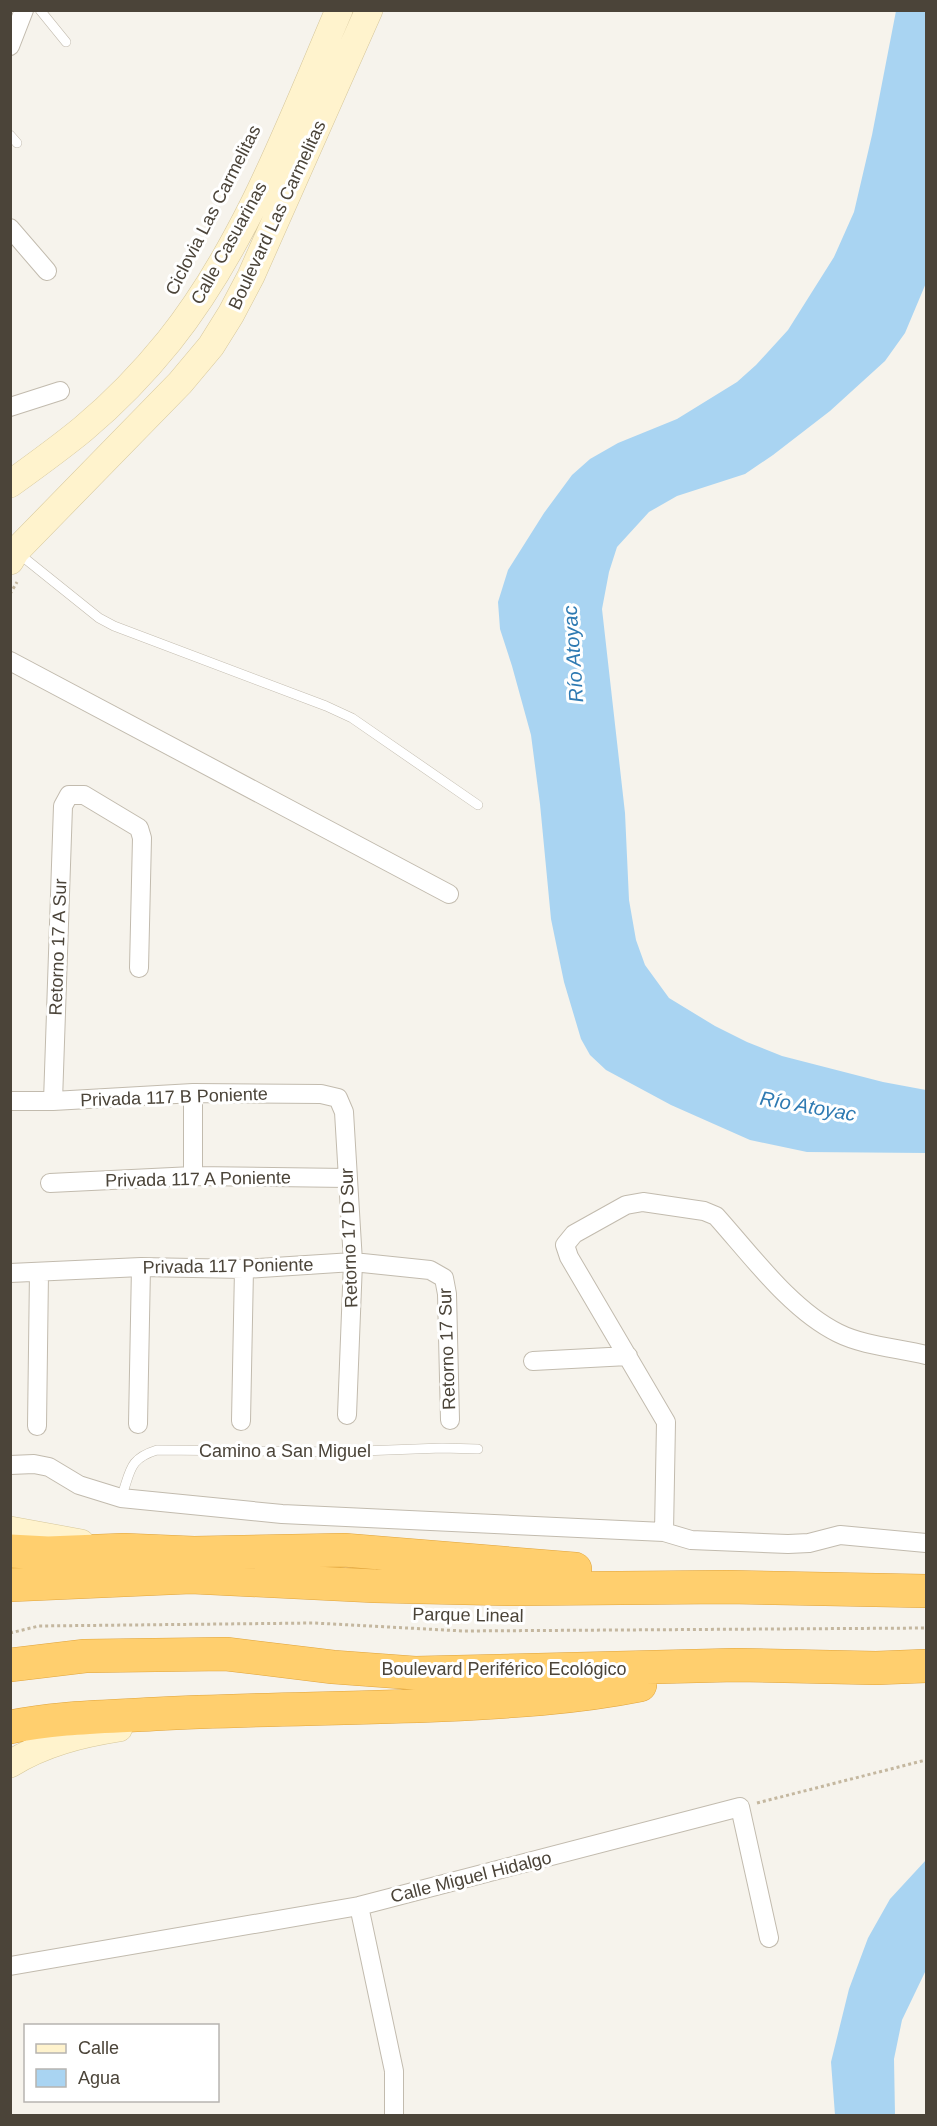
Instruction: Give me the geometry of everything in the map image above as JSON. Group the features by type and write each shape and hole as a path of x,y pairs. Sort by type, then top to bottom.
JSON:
{"highway":[{"path":"10,1551 124,1550 194,1553 344,1550 640,1575 727,1587"},
{"path":"10,1585 191,1577 375,1586 502,1589 727,1587 927,1591"},
{"name":"Boulevard Periférico Ecológico","path":"10,1665 85,1656 226,1654 333,1667 415,1673 736,1665 876,1668 927,1666"},
{"path":"10,1726 60,1719 252,1709 388,1707 497,1702 630,1687 736,1665"}],"main road":[{"name":"Calle Casuarinas","path":"10,484 83,429 110,404 168,342 192,309 224,259 263,183 339,10"},
{"name":"Boulevard Las Carmelitas","path":"13,556 121,446 211,346 251,276 369,10"},
{"path":"110,404 120,406 130,417 130,427 121,446"},
{"path":"10,1530 124,1550"},
{"path":"10,1764 52,1743 89,1733 252,1709"}],"street":[{"path":"10,46 24,10"},
{"path":"10,228 47,271"},
{"path":"10,407 60,391"},
{"path":"10,662 449,894"},
{"name":"Retorno 17 A Sur","path":"53,1101 63,806 69,795 84,795 139,828 142,838 139,968"},
{"path":"193,1093 193,1176"},
{"name":"Privada 117 B Poniente","path":"10,1101 53,1101 193,1093 321,1094 338,1098"},
{"name":"Retorno 17 D Sur","path":"338,1098 344,1112 353,1262 347,1415"},
{"name":"Privada 117 A Poniente","path":"50,1183 193,1176 347,1178"},
{"path":"664,1532 666,1422 569,1257 565,1245 574,1234 626,1204 643,1202 704,1211 716,1216 794,1302 816,1320 839,1334 927,1354"},
{"name":"Privada 117 Poniente","path":"10,1273 141,1267 244,1269 353,1262 430,1270 444,1278"},
{"path":"138,1424 141,1267"},
{"path":"241,1421 244,1269"},
{"path":"37,1426 39,1272"},
{"name":"Retorno 17 Sur","path":"444,1278 447,1294 450,1420"},
{"path":"533,1360 628,1356"},
{"path":"10,1465 34,1464 49,1467 79,1485 121,1498 282,1514 664,1532 691,1540 788,1544 809,1543 840,1535 927,1543"},
{"path":"740,1808 769,1938"},
{"name":"Calle Miguel Hidalgo","path":"10,1966 358,1905 740,1808"},
{"path":"358,1905 394,2071 394,2115"}],"lane":[{"path":"40,10 66,42"},
{"path":"10,135 17,143"},
{"path":"13,556 99,618 114,626 326,706 352,718 478,806"},
{"name":"Camino a San Miguel","path":"121,1498 134,1462 142,1455 158,1450 335,1452 478,1449"}],"path":[{"name":"Parque Lineal","path":"10,1633 39,1626 314,1623 463,1631 927,1628"},
{"path":"740,1808 927,1760"}],"water":[{"name":"Río Atoyac","path":"896,11 926,11 926,283 905,333 885,361 830,411 773,455 745,474 677,496 649,512 617,547 609,572 602,609 625,813 629,900 636,940 645,965 669,998 747,1042 782,1056 883,1082 926,1090 926,1153 807,1152 750,1140 671,1105 606,1070 590,1055 581,1039 564,982 551,919 531,735 500,629 498,602 508,570 544,513 572,475 590,459 618,443 677,419 737,382 788,330 834,257 854,212 872,135"},
{"path":"926,1860 926,1970 902,2020 894,2059 895,2115 835,2115 831,2062 849,1989 868,1938 890,1899"}]}
